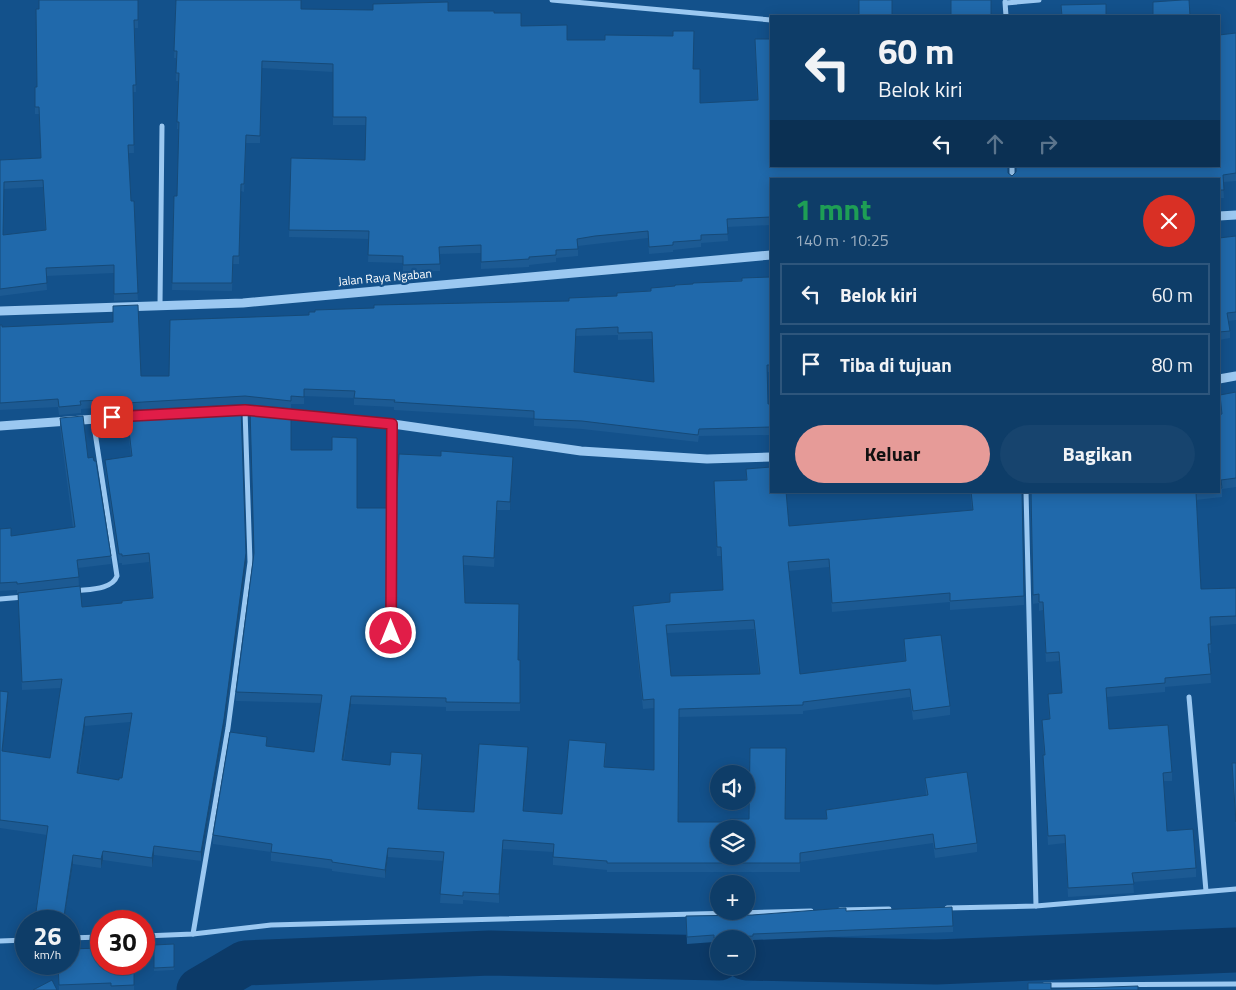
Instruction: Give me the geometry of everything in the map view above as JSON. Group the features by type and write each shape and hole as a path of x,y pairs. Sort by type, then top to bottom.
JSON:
{"street":[{"path":"552,0 770,20"},
{"path":"1006,15 1006,2 1039,0"},
{"path":"160,305 162,126"},
{"path":"1220,216 1236,215"},
{"name":"Jalan Raya Ngaban","path":"0,311 243,303 770,255"},
{"path":"1220,379 1236,376"},
{"path":"216,411 245,410 392,424 581,451 707,459 770,457"},
{"path":"193,934 228,728 250,562 245,410"},
{"path":"0,426 150,415"},
{"path":"69,591 98,588 112,584 117,576 93,418"},
{"path":"391,633 392,424"},
{"path":"1026,493 1036,906"},
{"path":"0,599 30,596"},
{"path":"1189,697 1206,892"},
{"path":"937,908 1036,906 1236,889"},
{"path":"829,911 898,909"},
{"path":"155,936 193,934 271,925 819,911"},
{"path":"0,941 15,940"},
{"path":"1039,985 1236,984"}],"building":[{"path":"39,0 138,0 138,20 134,20 136,85 133,85 134,145 128,145 131,201 134,201 138,293 114,294 114,265 46,268 47,283 0,289 0,160 41,158 39,107 35,107 35,87 37,87 36,9 39,9","holes":["43,180 46,230 3,235 4,182"]},
{"path":"176,0 301,0 301,9 373,10 373,4 448,2 448,11 521,13 521,26 567,25 567,40 605,40 605,35 673,36 673,31 694,31 693,69 700,69 700,103 758,100 755,39 770,39 770,167 1008,167 1008,173 1012,176 1016,172 1016,167 1220,167 1220,35 1236,33 1236,173 1223,175 1224,190 1220,190 1220,178 770,178 770,217 727,219 728,234 701,235 701,240 673,242 673,245 649,247 648,231 595,236 577,239 578,249 556,250 556,255 481,262 481,245 439,247 440,264 403,265 403,256 368,255 369,231 289,230 291,158 365,160 366,117 333,117 333,64 262,61 260,136 246,135 244,184 241,184 239,256 233,256 232,283 172,283 174,196 177,196 179,122 177,122 179,73 176,73 177,51 174,51"},
{"path":"859,0 892,0 892,15 859,15"},
{"path":"951,0 991,0 991,15 951,15"},
{"path":"1189,0 1190,15 1153,15 1153,2"},
{"path":"1106,4 1106,15 1062,15 1061,5"},
{"path":"1236,236 1236,312 1227,313 1230,331 1220,332 1220,238"},
{"path":"770,277 770,365 767,365 770,427 699,429 698,435 582,421 534,419 534,411 394,402 395,400 354,398 355,391 304,389 304,397 291,396 291,401 245,396 126,403 125,399 80,401 81,405 59,407 58,399 0,403 0,325 2,327 113,322 113,306 138,305 141,376 169,376 170,320 309,315 309,312 315,312 315,310 374,308 374,305 569,301 569,298 617,296 617,293 651,291 651,288 675,285 742,281 742,278","holes":["618,327 618,333 652,332 654,382 574,372 576,329"]},
{"path":"1236,392 1236,478 1221,480 1222,488 1220,488 1220,415 1222,414 1220,395"},
{"path":"241,408 246,553 224,719 201,852 154,846 152,858 103,851 101,859 73,855 65,910 36,910 48,826 0,820 0,691 8,692 2,751 50,758 62,679 22,682 18,593 80,586 82,607 153,598 149,553 122,556 122,554 119,554 105,460 132,456 127,414","holes":["132,713 122,778 119,778 119,780 77,773 85,717"]},
{"path":"250,408 291,412 291,450 332,450 332,437 357,438 357,508 388,508 387,624 390,628 394,628 395,624 399,454 441,456 441,451 513,457 510,502 497,501 494,558 463,556 465,603 519,604 518,660 520,660 520,703 446,702 446,698 351,696 342,760 390,765 391,752 422,754 418,809 474,812 479,744 528,747 523,811 562,814 569,740 606,743 604,767 654,770 654,699 643,700 633,606 670,602 670,593 723,590 721,547 717,547 714,481 747,480 746,469 770,467 770,493 786,493 789,526 973,510 971,493 1022,493 1024,596 950,601 950,593 832,603 829,559 788,562 800,674 906,661 904,639 941,635 950,706 913,711 910,689 803,702 803,705 679,709 678,822 710,822 710,863 607,863 607,861 553,857 554,844 503,840 499,894 463,892 463,896 440,894 444,852 388,848 385,870 332,862 332,860 271,852 272,844 213,835 230,732 267,737 266,746 314,752 322,695 236,692 254,553","holes":["754,620 760,674 671,676 666,625"]},
{"path":"83,416 88,458 93,457 94,461 96,461 111,556 77,560 79,577 17,584 17,582 0,583 0,529 11,528 11,536 75,527 60,418"},
{"path":"1031,493 1196,493 1201,589 1236,588 1236,616 1210,617 1211,644 1208,644 1211,674 1165,678 1165,683 1106,688 1109,729 1168,725 1172,772 1163,773 1167,831 1193,829 1196,868 1132,873 1134,884 1068,888 1065,835 1048,836 1043,755 1045,755 1042,720 1050,719 1048,694 1062,693 1059,652 1046,653 1043,602 1039,602 1039,594 1033,595"},
{"path":"750,748 786,748 785,819 827,819 826,810 928,795 925,778 967,772 977,843 935,849 933,834 800,853 800,863 755,863 755,820 730,820 749,819 749,810 755,810 755,765 750,765"},
{"path":"1232,763 1236,763 1236,822"},
{"path":"952,907 953,926 755,934 755,930 710,930 710,935 687,937 686,916 710,916 710,920 755,920 755,915 844,908 846,908 846,911"},
{"path":"174,944 174,967 155,968 155,945"},
{"path":"90,948 90,975 134,975 134,985 111,986 111,983 59,985 59,975 80,975 80,949"},
{"path":"52,980 57,990 33,990"},
{"path":"1028,983 1051,983 1051,989 1138,986 1138,990 1028,990"}],"waterway":[{"path":"755,958 936,962 1236,950"},
{"path":"199,990 245,963 490,953 710,958"}],"route":[{"path":"112,417 245,410 392,424 391,633"}]}
